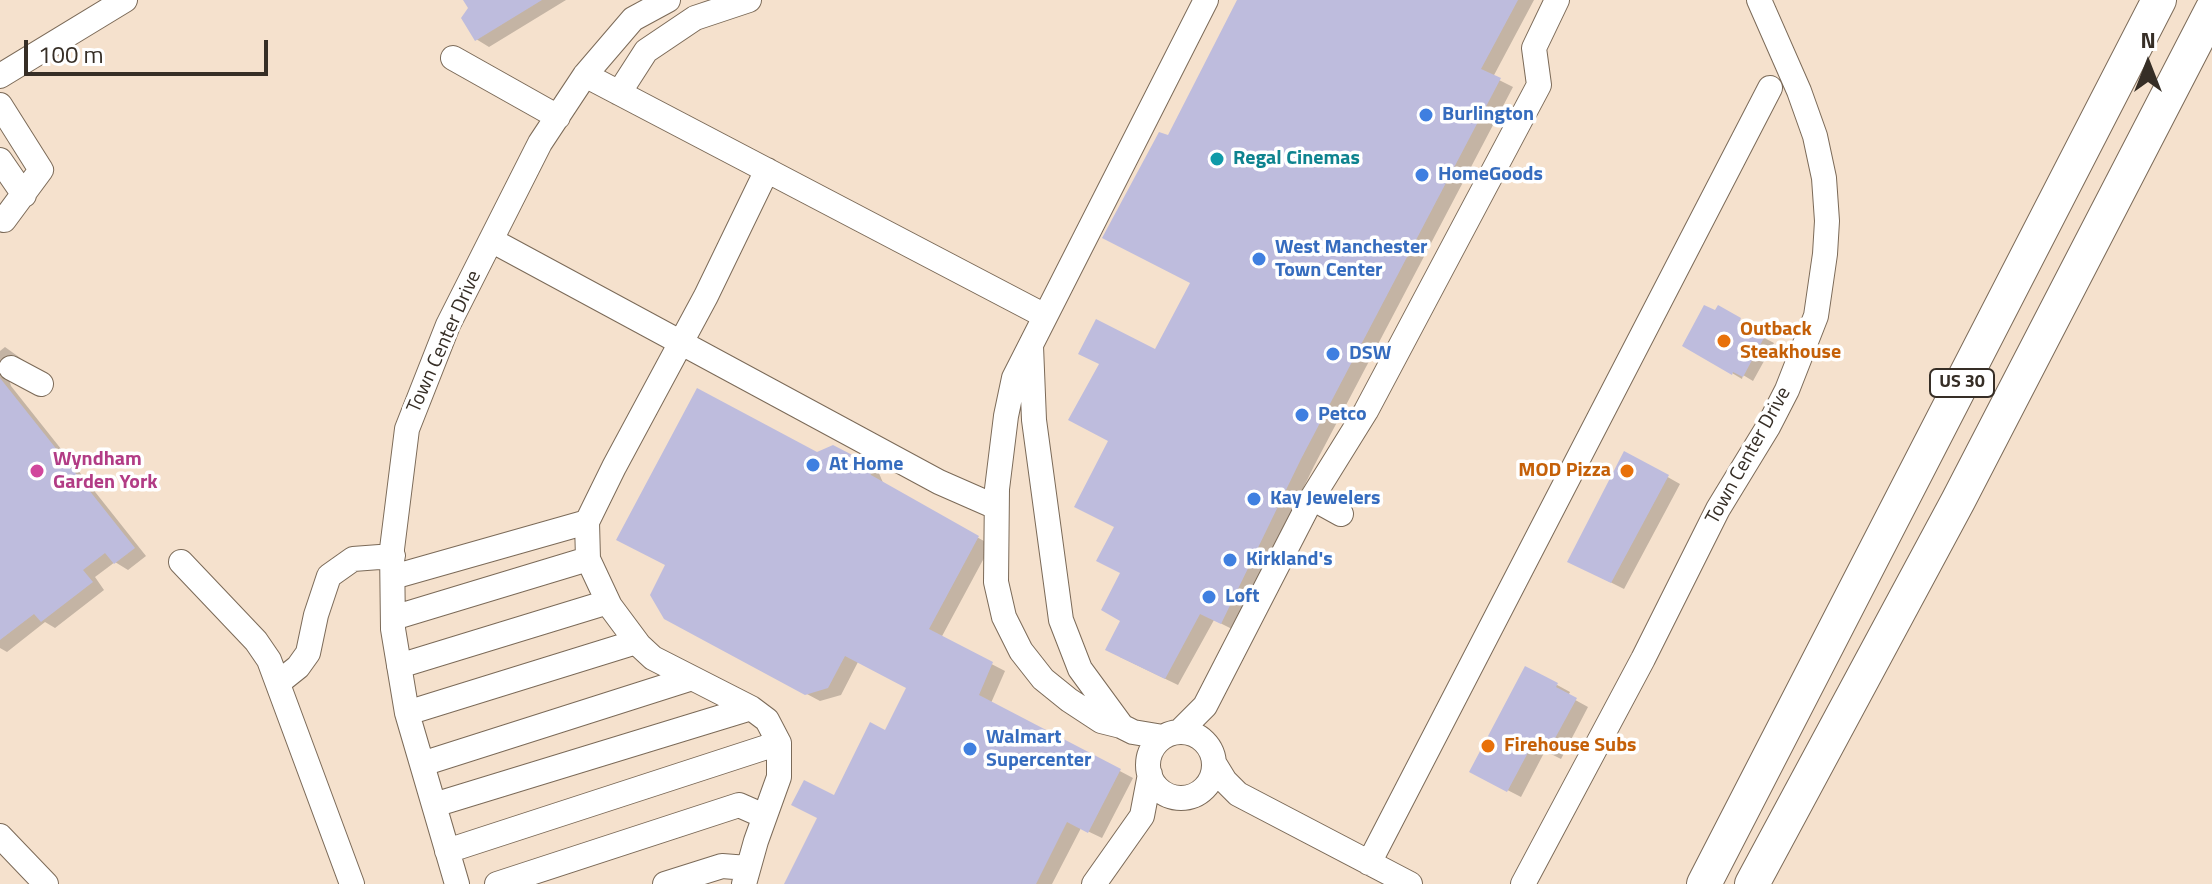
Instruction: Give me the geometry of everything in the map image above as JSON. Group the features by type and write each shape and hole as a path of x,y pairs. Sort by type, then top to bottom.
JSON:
{"highway":[{"name":"US 30","path":"1704,884 2159,0"},
{"name":"US 30","path":"1752,884 1958,501 2212,10"},
{"path":"1694,884 1765,765"}],"street":[{"path":"0,76 125,0"},
{"name":"Town Center Drive","path":"457,884 407,713 393,618 393,567 407,429 448,325 540,143 585,75 633,19 638,7 668,0"},
{"path":"619,93 646,51 695,18 749,0"},
{"path":"1206,0 1014,378 1002,443 996,507 996,582 1004,617 1032,668 1069,700 1101,721 1127,729 1195,735 1211,754 1225,781 1238,794 1410,884"},
{"path":"1094,884 1142,816 1152,749 1205,706 1312,498 1366,411 1539,85 1534,48 1557,0"},
{"name":"Town Center Drive","path":"1523,884 1643,659 1718,509 1755,452 1787,390 1816,316 1827,221 1824,178 1815,136 1799,91 1759,0"},
{"path":"453,58 558,117"},
{"path":"585,75 1045,316"},
{"path":"1369,863 1770,88"},
{"path":"0,105 41,170 4,220"},
{"path":"0,160 24,195"},
{"path":"665,884 722,866 746,876 779,777 779,743 767,720 751,708 653,658 636,642 608,602 588,559 587,522 682,343 767,170"},
{"path":"491,240 939,482 996,507"},
{"path":"1031,346 1036,441 1061,620 1071,649 1090,685 1127,729 1159,789 1185,797 1212,793 1238,794"},
{"path":"11,368 41,384"},
{"path":"1002,443 1036,441"},
{"path":"1312,498 1341,514"},
{"path":"278,683 298,667 308,653 329,576 353,559 393,567 587,522"},
{"path":"393,618 588,559"},
{"path":"181,562 256,641 269,660 352,884"},
{"path":"399,666 608,602"},
{"path":"407,713 636,642"},
{"path":"422,764 692,678"},
{"path":"1069,700 1090,685"},
{"path":"1142,816 1206,787 1211,780 1205,706"},
{"path":"434,805 751,708"},
{"path":"447,851 779,743"},
{"path":"502,883 739,805 764,816"},
{"path":"0,836 46,884"}],"building":[{"path":"463,0 542,0 475,41 461,18 468,8"},
{"path":"1237,0 1518,0 1481,69 1501,78 1301,459 1221,624 1200,614 1165,679 1105,650 1120,621 1101,610 1120,573 1096,561 1114,527 1074,507 1108,441 1068,420 1099,364 1078,354 1096,319 1155,349 1190,283 1102,238 1159,132 1168,135"},
{"name":"Outback Steakhouse","path":"1704,305 1715,310 1718,305 1741,318 1739,322 1765,336 1743,377 1733,372 1732,375 1682,346"},
{"name":"Wyndham Garden York","path":"0,378 135,548 114,564 105,553 83,570 93,582 41,622 34,614 0,640"},
{"path":"697,388 817,452 833,445 866,462 871,475 979,536 929,629 993,662 979,695 1121,769 1088,833 1067,822 1036,884 784,884 817,818 791,805 804,780 834,795 870,722 885,730 906,688 845,656 828,688 805,695 664,619 650,595 665,565 616,540"},
{"path":"1624,451 1669,475 1611,583 1567,562"},
{"path":"1525,666 1558,683 1556,687 1577,698 1547,753 1532,745 1507,792 1469,772"}],"place":[{"name":"Burlington","path":"1426,115"},
{"name":"Regal Cinemas","path":"1217,159"},
{"name":"HomeGoods","path":"1422,175"},
{"name":"West Manchester Town Center","path":"1259,259"},
{"name":"Outback Steakhouse","path":"1724,341"},
{"name":"DSW","path":"1333,354"},
{"name":"Petco","path":"1302,415"},
{"name":"At Home","path":"813,465"},
{"name":"Wyndham Garden York","path":"37,471"},
{"name":"MOD Pizza","path":"1627,471"},
{"name":"Kay Jewelers","path":"1254,499"},
{"name":"Kirkland's","path":"1230,560"},
{"name":"Loft","path":"1209,597"},
{"name":"Firehouse Subs","path":"1488,746"},
{"name":"Walmart Supercenter","path":"970,749"}]}
